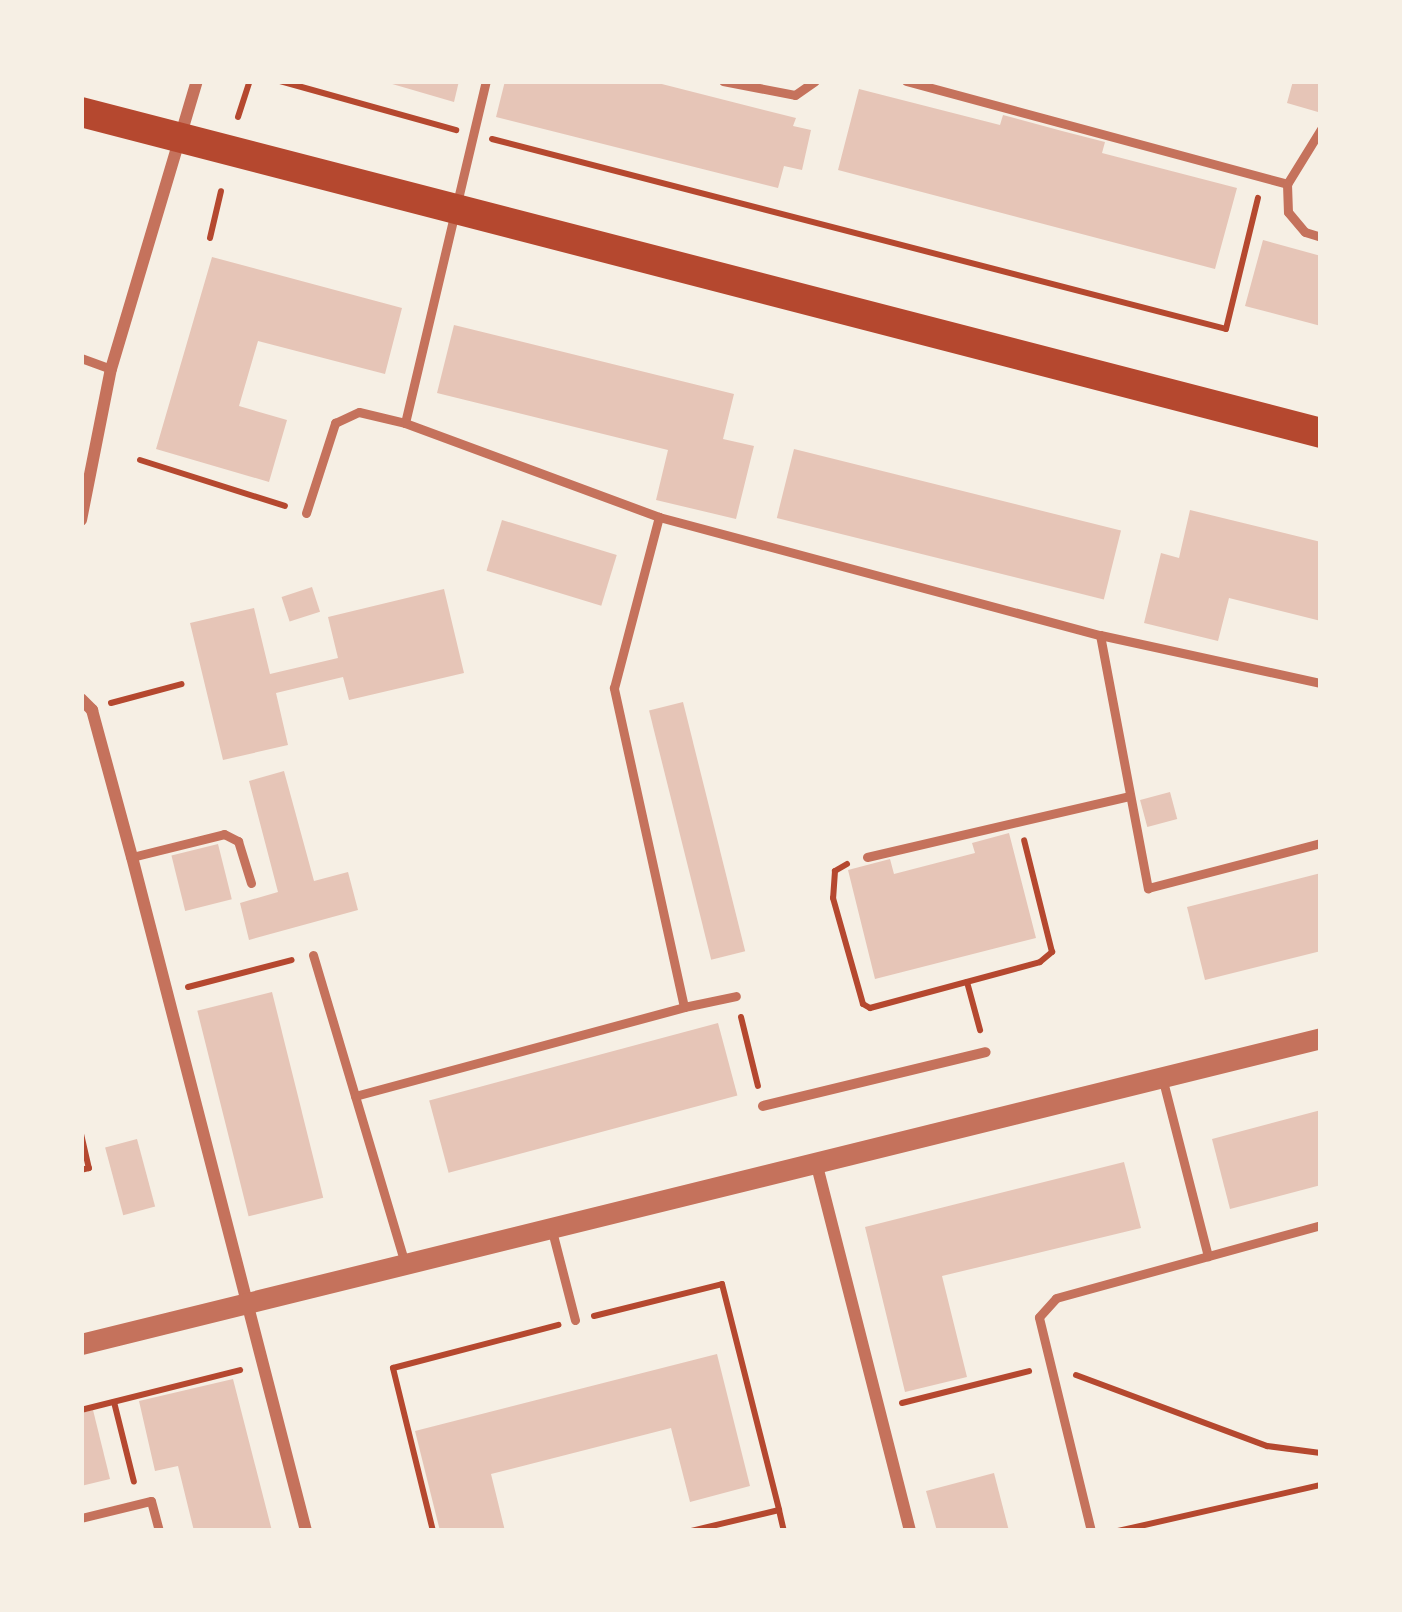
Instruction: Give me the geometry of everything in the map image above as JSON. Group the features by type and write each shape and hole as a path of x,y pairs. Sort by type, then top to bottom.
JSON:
{"main road":[{"path":"81,112 456,213 1321,433"}],"street":[{"path":"81,520 111,369 197,81"},
{"path":"81,699 92,710 132,856 306,1531"},
{"path":"81,1344 1321,1038"},
{"path":"763,1106 986,1052"},
{"path":"816,1162 910,1531"}],"lane":[{"path":"405,423 486,81"},
{"path":"722,81 795,95 815,81"},
{"path":"910,81 1287,184"},
{"path":"1321,129 1287,184 1288,212 1305,232 1321,237"},
{"path":"81,358 111,369"},
{"path":"306,513 335,423 359,412 405,423 659,517 1100,635 1247,671 1321,682"},
{"path":"659,517 614,688 684,1007"},
{"path":"1100,635 1148,887 1321,843"},
{"path":"867,857 1130,796"},
{"path":"132,856 224,834 238,841 251,883"},
{"path":"313,955 404,1261"},
{"path":"355,1096 736,996"},
{"path":"1162,1079 1208,1256"},
{"path":"1091,1531 1039,1317 1056,1298 1321,1225"},
{"path":"551,1226 575,1321"},
{"path":"81,1518 151,1501 158,1531"}],"path":[{"path":"238,117 250,81"},
{"path":"280,81 1226,328 1264,176"},
{"path":"210,238 221,191"},
{"path":"140,460 306,513"},
{"path":"92,710 182,684"},
{"path":"867,857 835,871 832,882 862,1004 870,1008 1040,962 1052,952 1019,823"},
{"path":"164,993 313,955"},
{"path":"967,982 979,1026"},
{"path":"736,996 763,1106"},
{"path":"81,1134 89,1168 81,1170"},
{"path":"433,1531 393,1368 722,1283 784,1531"},
{"path":"881,1409 1050,1365 1267,1446 1321,1453"},
{"path":"81,1411 241,1370"},
{"path":"114,1402 140,1503"},
{"path":"1118,1531 1321,1485"},
{"path":"692,1531 779,1510"}],"building":[{"path":"382,81 459,81 454,102"},
{"path":"505,81 650,81 796,118 793,126 811,130 802,170 784,166 778,188 496,117"},
{"path":"1293,81 1321,83 1318,112 1287,103"},
{"path":"859,89 1000,125 1003,115 1105,142 1102,153 1237,188 1215,269 838,170"},
{"path":"1263,240 1321,256 1321,326 1245,306"},
{"path":"212,257 402,308 385,374 258,341 239,406 287,420 269,482 156,449"},
{"path":"454,325 734,394 723,439 754,446 736,519 656,500 668,450 437,393"},
{"path":"794,449 1121,531 1104,599 777,518"},
{"path":"1190,510 1321,542 1321,621 1229,598 1218,641 1144,623 1161,553 1179,558"},
{"path":"502,520 617,555 601,606 487,571"},
{"path":"312,587 320,612 290,622 282,597"},
{"path":"444,589 464,673 349,700 343,677 276,693 288,745 223,760 190,623 254,608 270,674 338,658 328,617"},
{"path":"683,702 745,951 711,960 649,710"},
{"path":"284,771 314,881 348,872 358,910 249,940 240,903 278,892 249,781"},
{"path":"1170,792 1177,819 1147,827 1140,800"},
{"path":"1009,833 1036,938 875,979 848,870 890,859 894,874 975,853 972,843"},
{"path":"218,844 232,899 185,911 171,856"},
{"path":"1321,873 1321,951 1205,980 1187,907"},
{"path":"272,992 323,1198 249,1216 197,1011"},
{"path":"718,1023 737,1095 449,1173 429,1100"},
{"path":"1321,1110 1321,1185 1230,1209 1212,1139"},
{"path":"137,1139 155,1207 123,1215 105,1148"},
{"path":"1124,1162 1141,1228 942,1276 967,1377 905,1392 865,1227"},
{"path":"717,1354 750,1486 690,1502 671,1428 491,1474 505,1531 440,1531 415,1431"},
{"path":"233,1379 272,1531 194,1531 178,1466 155,1471 139,1401"},
{"path":"93,1410 110,1479 81,1486 81,1413"},
{"path":"994,1473 1009,1531 937,1531 926,1491"}]}
